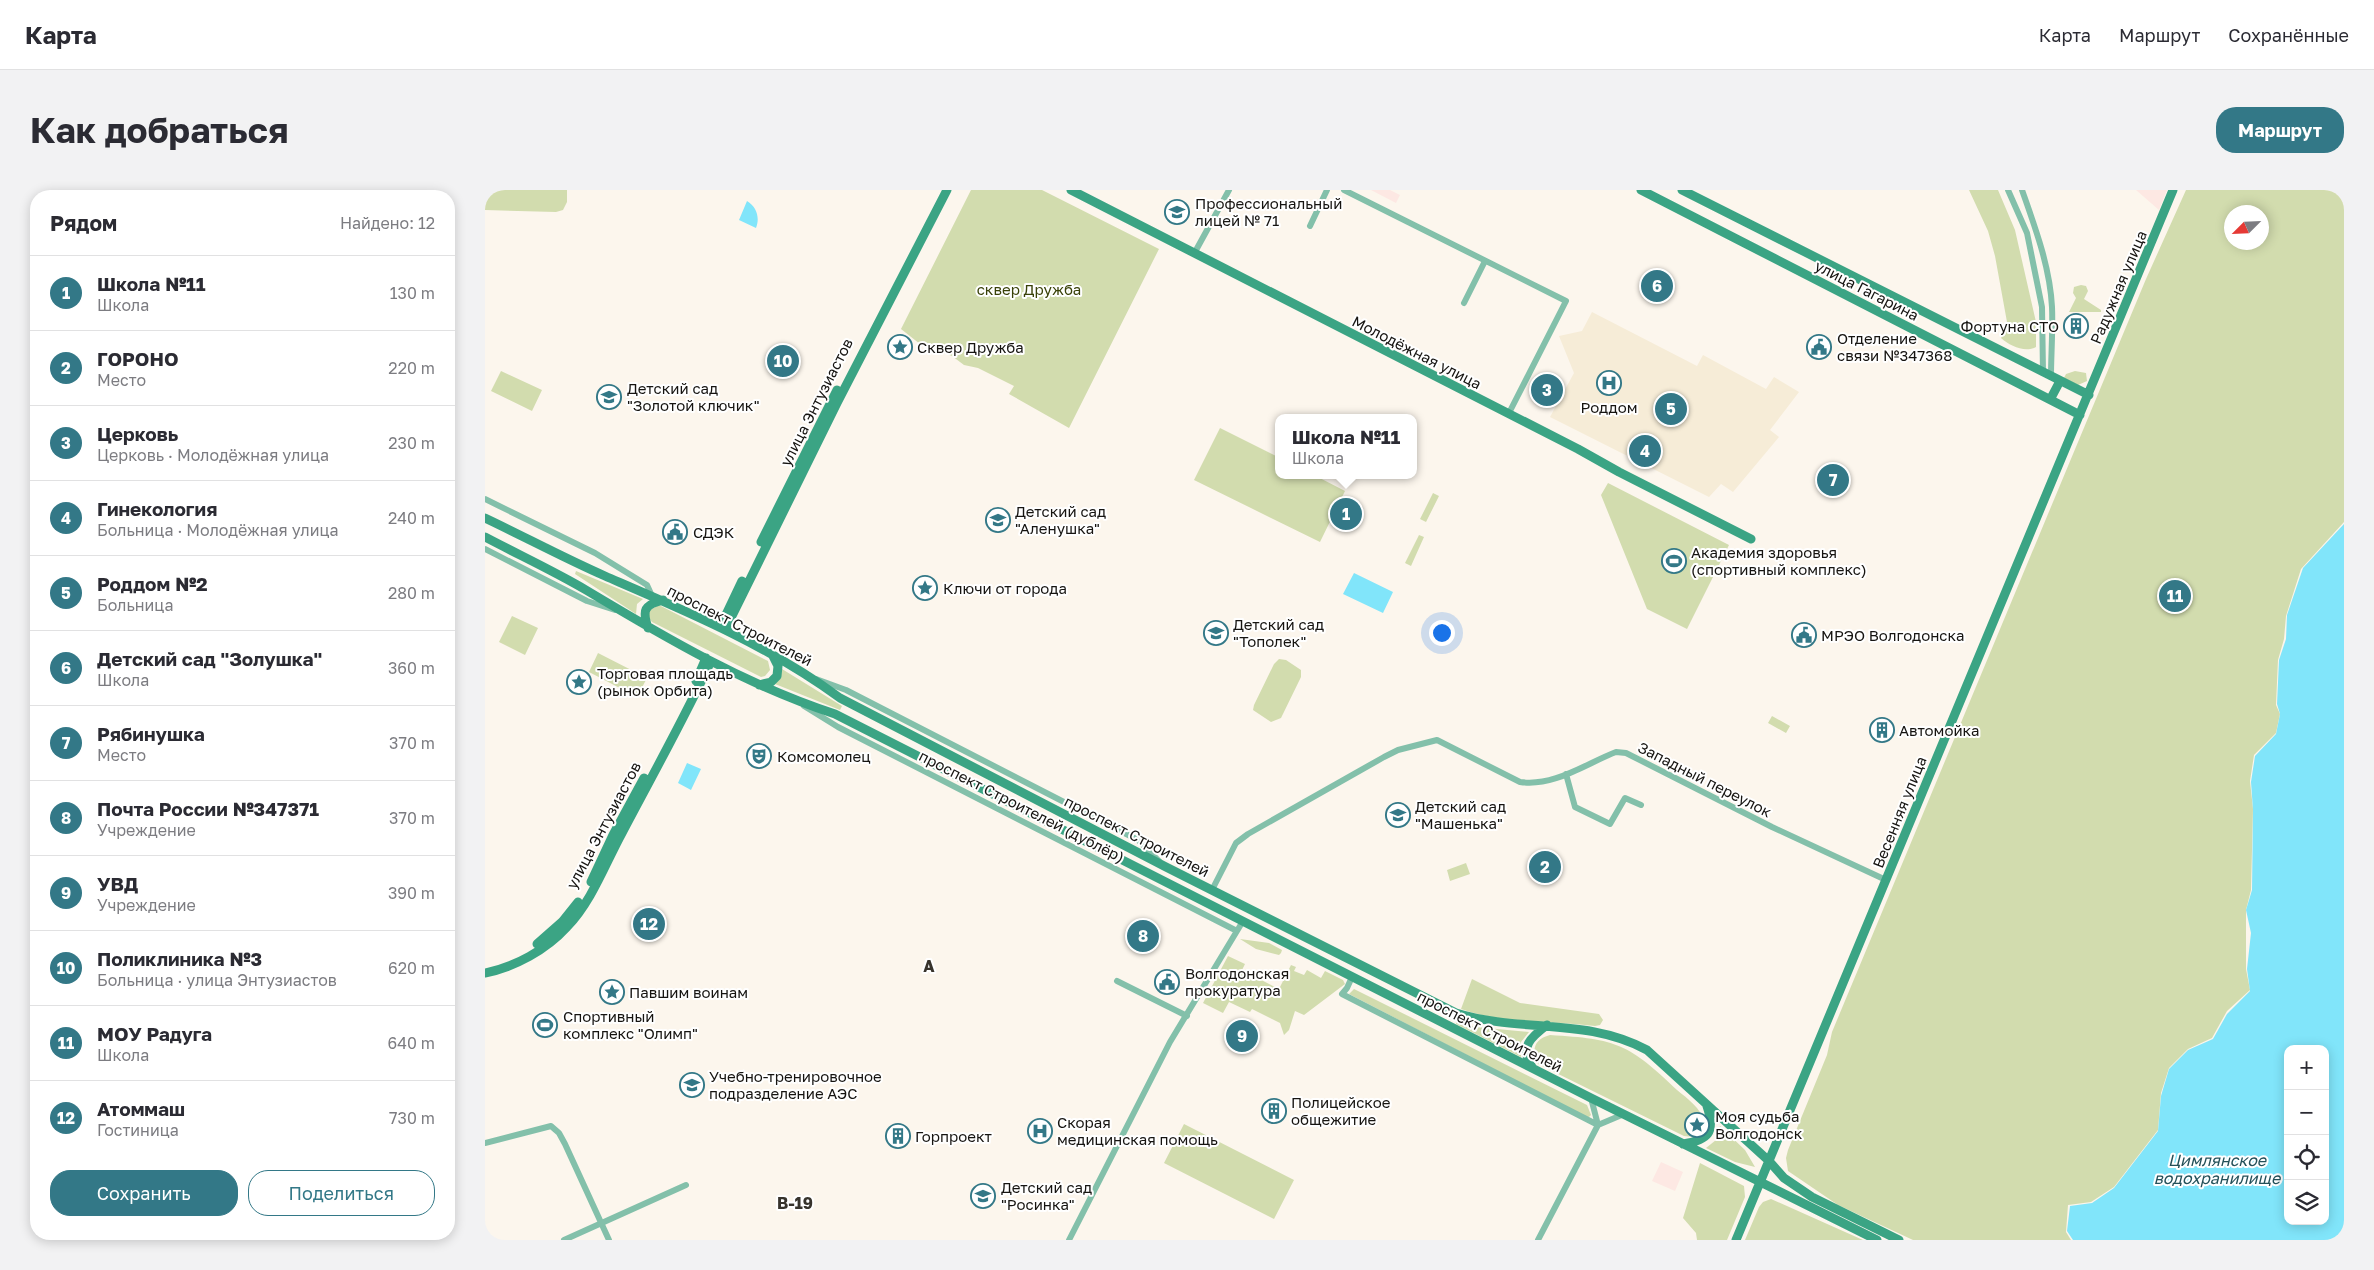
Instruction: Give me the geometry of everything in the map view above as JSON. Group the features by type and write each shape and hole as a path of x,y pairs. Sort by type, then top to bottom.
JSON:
{"street":[{"name":"улица Энтузиастов","path":"722,629 800,462 856,359 941,190"},
{"path":"856,359 947,190"},
{"name":"Молодёжная улица","path":"1071,190 1751,539"},
{"path":"1195,252 1229,190"},
{"path":"1310,226 1327,190"},
{"path":"1344,190 1566,301 1509,414"},
{"name":"улица Гагарина","path":"1641,190 2080,414"},
{"name":"улица Гагарина","path":"1682,190 2089,395"},
{"path":"2008,190 2027,233 2042,307 2051,377"},
{"path":"2022,190 2037,232 2052,306 2051,398"},
{"name":"Радужная улица","path":"2089,395 2173,190"},
{"path":"1464,303 1485,261"},
{"path":"2035,390 2051,377"},
{"name":"Весенняя улица","path":"1736,1240 2089,395"},
{"path":"485,500 595,553 647,585 652,596"},
{"name":"проспект Строителей","path":"485,518 603,575 663,600 772,654 813,678 841,698 1166,867 1456,1013 1480,1020 1510,1024 1547,1025 1602,1032 1626,1039 1647,1050 1769,1161 1785,1178 1812,1196 1899,1240"},
{"name":"проспект Строителей","path":"485,537 585,590 648,628 709,660 796,701 835,714 1591,1098 1877,1240"},
{"path":"485,549 587,601 620,612"},
{"path":"648,628 644,616 646,608 651,603 663,600"},
{"path":"759,684 771,682 777,676 778,666 772,654"},
{"name":"улица Энтузиастов","path":"485,967 523,954 550,934 575,906 591,883 613,835 709,660"},
{"path":"485,973 525,959 555,939 568,927 595,886 709,660"},
{"name":"проспект Строителей (дублёр)","path":"796,701 838,727 1237,931"},
{"name":"Западный переулок","path":"1212,890 1236,844 1248,834 1398,750 1437,740 1520,782 1534,784 1554,780 1616,752 1626,753 1772,826 1886,880"},
{"path":"1566,774 1575,807 1610,824 1625,798 1641,806"},
{"path":"1069,1240 1145,1091 1243,921"},
{"path":"1352,976 1342,994 1598,1125"},
{"path":"1117,981 1187,1016"},
{"path":"1534,1069 1526,1058 1527,1046 1535,1034 1547,1025"},
{"path":"1591,1098 1598,1125"},
{"path":"1683,1144 1703,1139 1709,1133 1711,1118 1707,1105"},
{"path":"1538,1240 1598,1125 1624,1114"},
{"path":"485,1143 551,1126 559,1133 565,1144 609,1240"},
{"path":"564,1240 686,1185"}],"shaded area":[{"path":"1371,190 1390,190 1400,195 1396,203"},
{"path":"2136,190 2167,190 2159,210"},
{"path":"1592,312 1697,366 1703,355 1766,389 1774,377 1799,392 1770,430 1779,437 1733,492 1721,484 1709,497 1550,417 1574,373 1559,336 1582,331"},
{"path":"1661,1162 1683,1172 1675,1191 1652,1181"}],"green space":[{"path":"485,190 567,190 567,202 563,210 556,212 485,210"},
{"name":"сквер Дружба","path":"971,190 1042,190 1159,249 1069,428 1009,394 1014,386 978,368 964,365 952,356 920,344 901,329"},
{"path":"1969,190 1998,190 2015,230 2036,322 2036,347 2032,349 2018,348 2001,338 2008,328 1995,256 1988,231"},
{"path":"2186,190 2344,190 2344,522 2301,569 2286,616 2284,639 2278,660 2276,705 2280,714 2276,733 2254,755 2250,781 2253,809 2251,890 2246,910 2246,969 2250,990 2227,1011 2212,1038 2188,1049 2169,1068 2161,1093 2158,1130 2114,1187 2091,1202 2068,1205 2066,1232 2071,1240 1913,1240 1838,1205 1788,1171 1786,1158 1788,1150 1827,1055 1832,1032 2146,279"},
{"path":"2086,286 2088,291 2084,299 2101,310 2101,312 2069,312 2076,298 2073,293 2074,287"},
{"path":"501,371 542,390 532,411 491,391"},
{"path":"2075,371 2086,373 2087,381 2078,385 2064,378 2066,374"},
{"path":"1220,428 1275,456 1275,479 1322,479 1345,491 1320,542 1194,480"},
{"name":"Академия здоровья (спортивный комплекс)","path":"1608,483 1729,545 1687,629 1647,609 1601,495"},
{"path":"1433,493 1439,496 1426,522 1420,519"},
{"path":"1419,535 1424,537 1411,566 1405,563"},
{"path":"576,571 643,599 637,604 636,614 575,574"},
{"path":"659,605 768,661 770,670 765,676 761,677 652,622 648,617 650,610"},
{"path":"512,616 538,628 525,655 499,642"},
{"path":"598,653 647,678 637,697 589,672"},
{"path":"1279,659 1286,660 1301,670 1301,677 1281,718 1271,722 1253,710 1274,664"},
{"path":"782,669 842,706 840,710 775,684"},
{"path":"1772,716 1790,726 1786,733 1768,723"},
{"path":"1466,863 1470,874 1450,881 1447,870"},
{"path":"1240,939 1269,943 1282,950 1279,955 1256,949"},
{"path":"1228,956 1245,964 1242,970 1279,989 1291,965 1296,967 1294,971 1304,975 1307,970 1321,978 1325,971 1343,980 1345,984 1304,1015 1295,1011 1289,1030 1284,1035 1280,1023 1252,1009 1250,1012 1229,1002 1223,1013 1203,1003"},
{"path":"1472,979 1520,1003 1599,1014 1603,1020 1600,1025 1595,1026 1527,1021 1493,1017 1461,1009"},
{"path":"1354,989 1587,1105 1591,1115 1588,1118 1349,994"},
{"path":"1457,1021 1476,1027 1529,1032 1521,1042 1521,1057 1456,1024"},
{"path":"1550,1035 1607,1042 1633,1053 1693,1104 1700,1112 1704,1122 1702,1129 1695,1135 1684,1136 1538,1064 1535,1046 1540,1039"},
{"path":"1184,1124 1294,1180 1274,1219 1164,1163"},
{"path":"1720,1126 1745,1150 1755,1167 1735,1162 1706,1148 1716,1140"},
{"path":"1700,1163 1744,1186 1745,1197 1727,1240 1697,1240 1696,1233 1683,1218"},
{"path":"1771,1199 1863,1240 1745,1240 1759,1207 1763,1202"}],"water":[{"path":"747,201 757,213 756,228 739,220"},
{"name":"Цимлянское водохранилище","path":"2344,524 2344,1240 2073,1240 2067,1231 2070,1206 2092,1203 2114,1188 2158,1131 2161,1096 2169,1069 2188,1050 2213,1039 2227,1014 2250,991 2247,969 2251,933 2246,910 2252,890 2253,810 2251,782 2255,756 2276,734 2280,714 2277,704 2279,660 2286,639 2287,615 2303,568"},
{"path":"1354,573 1393,592 1383,613 1343,594"},
{"path":"687,763 701,769 691,790 678,783"}],"place":[{"name":"Профессиональный лицей № 71","path":"1177,212"},
{"name":"Детский сад \"Золушка\"","path":"1657,286"},
{"name":"Фортуна СТО","path":"2076,326"},
{"name":"Сквер Дружба","path":"900,347"},
{"name":"Отделение связи №347368","path":"1819,347"},
{"name":"Поликлиника №3","path":"783,361"},
{"name":"Роддом","path":"1609,383"},
{"name":"Церковь","path":"1547,390"},
{"name":"Детский сад \"Золотой ключик\"","path":"609,397"},
{"name":"Роддом №2","path":"1671,409"},
{"name":"Гинекология","path":"1645,451"},
{"name":"Рябинушка","path":"1833,480"},
{"name":"Школа №11","path":"1346,514"},
{"name":"Детский сад \"Аленушка\"","path":"998,520"},
{"name":"СДЭК","path":"675,532"},
{"name":"Академия здоровья (спортивный комплекс)","path":"1674,561"},
{"name":"Ключи от города","path":"925,588"},
{"name":"МОУ Радуга","path":"2175,596"},
{"name":"Детский сад \"Тополек\"","path":"1216,633"},
{"name":"МРЭО Волгодонска","path":"1804,635"},
{"name":"Торговая площадь (рынок Орбита)","path":"579,682"},
{"name":"Автомойка","path":"1882,730"},
{"name":"Комсомолец","path":"759,756"},
{"name":"Детский сад \"Машенька\"","path":"1398,815"},
{"name":"ГОРОНО","path":"1545,867"},
{"name":"Атоммаш","path":"649,924"},
{"name":"Почта России №347371","path":"1143,936"},
{"name":"Волгодонская прокуратура","path":"1167,982"},
{"name":"Павшим воинам","path":"612,992"},
{"name":"Спортивный комплекс \"Олимп\"","path":"545,1025"},
{"name":"УВД","path":"1242,1036"},
{"name":"Учебно-тренировочное подразделение АЭС","path":"692,1085"},
{"name":"Полицейское общежитие","path":"1274,1111"},
{"name":"Моя судьба Волгодонск","path":"1697,1125"},
{"name":"Скорая медицинская помощь","path":"1040,1131"},
{"name":"Горпроект","path":"898,1136"},
{"name":"Детский сад \"Росинка\"","path":"983,1196"}],"district":[{"name":"А","path":"929,966"},
{"name":"В-19","path":"795,1203"}]}
